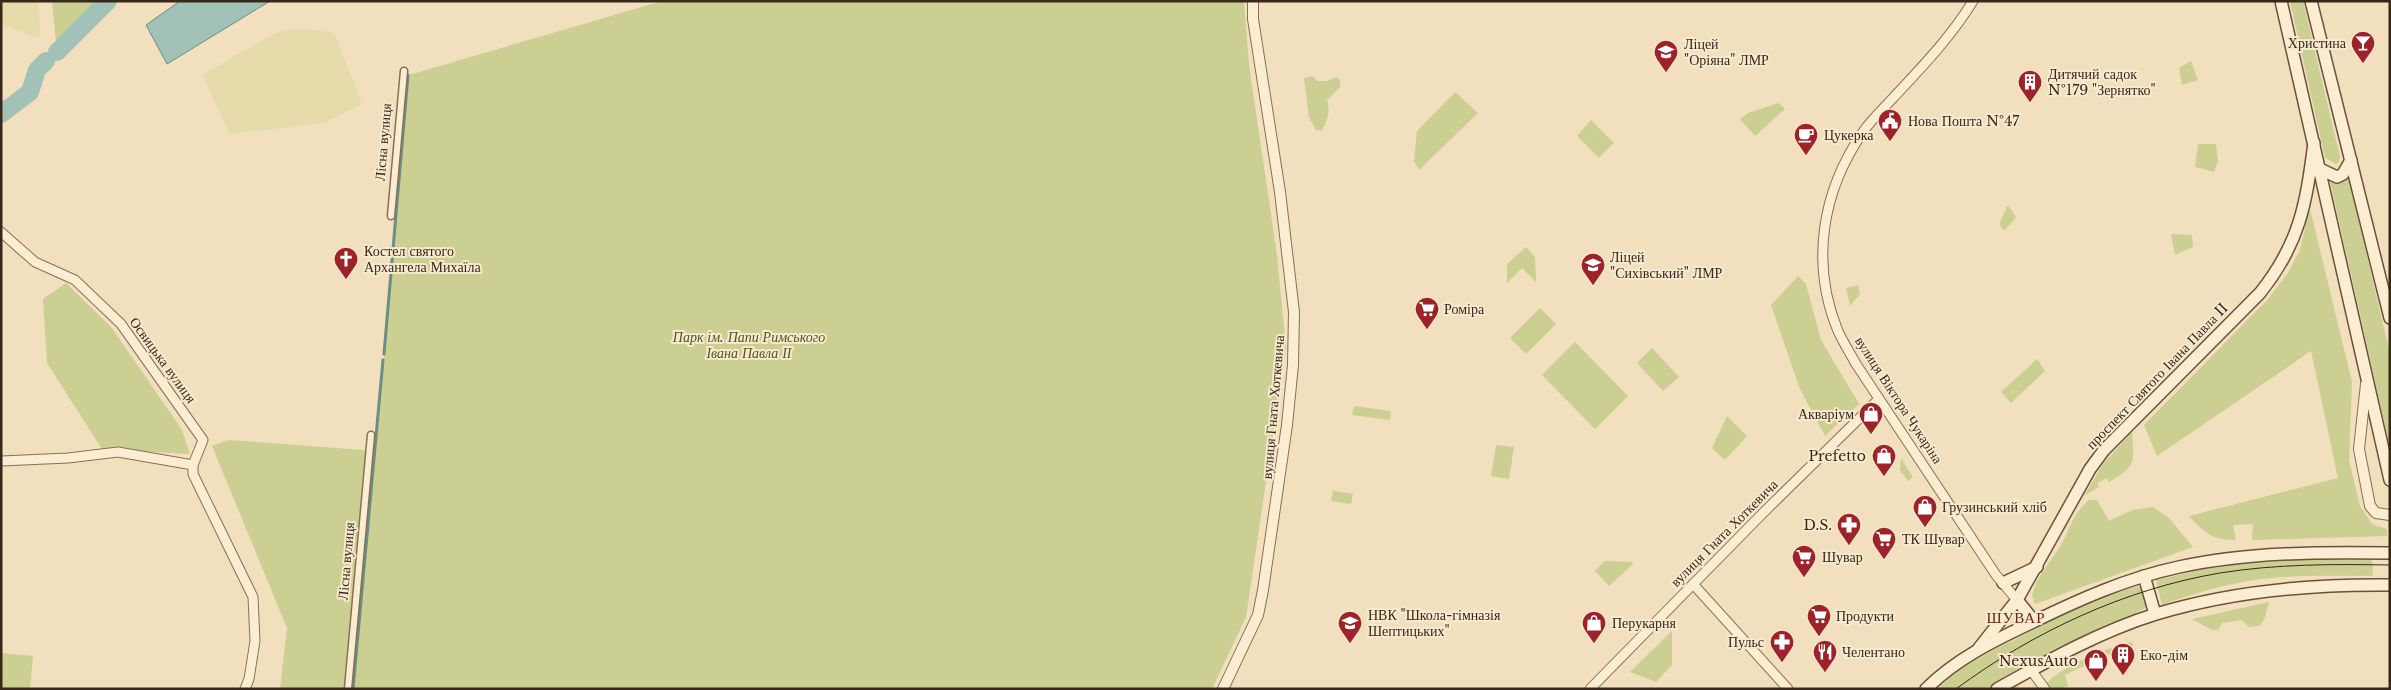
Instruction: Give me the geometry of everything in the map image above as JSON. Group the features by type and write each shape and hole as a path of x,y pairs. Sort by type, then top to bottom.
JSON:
{"main road":[{"name":"проспект Святого Івана Павла II","path":"2281,1 2390,480"},
{"path":"2311,1 2390,318"},
{"name":"проспект Святого Івана Павла II","path":"1979,648 2017,600 2090,469 2104,450 2260,293 2279,270 2300,222 2308,192 2314,142"},
{"path":"2320,169 2337,177 2343,174 2351,160"},
{"path":"1926,689 1939,676 1979,648 2094,594 2144,576 2218,560 2300,554 2390,553"},
{"path":"2004,583 2037,566"},
{"path":"2144,576 2155,614"},
{"path":"1997,689 2099,637 2155,614 2236,595 2292,587 2390,585"},
{"path":"2017,600 2034,621"}],"street":[{"name":"вулиця Гната Хоткевича","path":"1223,689 1258,615 1286,432 1293,365 1294,312 1280,192 1253,19 1253,1"},
{"name":"вулиця Віктора Чукаріна","path":"1973,1 1954,31 1863,131 1842,167 1829,199 1823,233 1822,265 1830,308 1838,332 1879,399 2017,600"},
{"name":"Лісна вулиця","path":"391,216 404,71"},
{"name":"Освицька вулиця","path":"1,232 35,262 75,280 121,324 202,439 191,465"},
{"path":"2366,377 2359,449 2370,506 2376,513 2390,515"},
{"name":"вулиця Гната Хоткевича","path":"1590,689 1692,584 1879,399"},
{"name":"Лісна вулиця","path":"348,689 371,435"},
{"path":"1,461 68,458 118,452 191,465 192,474 253,597 255,641 250,680 245,689"},
{"path":"1692,584 1788,689"},
{"path":"2031,670 2045,689"}],"shaded area":[{"path":"1,1 38,1 41,35 37,38 1,24"},
{"path":"291,29 334,33 362,104 325,123 230,134 202,75 277,32"}],"green space":[{"path":"52,1 108,1 57,52"},
{"name":"Парк ім. Папи Римського Івана Павла ІІ","path":"662,1 1244,1 1249,65 1277,255 1286,347 1246,617 1212,689 280,689 287,628 212,446 229,440 376,451 409,75"},
{"path":"2290,1 2303,1 2340,157 2339,162 2336,164 2325,158"},
{"path":"2191,61 2198,80 2182,85 2179,68"},
{"path":"1313,76 1317,81 1327,81 1337,77 1340,80 1340,87 1327,100 1328,116 1321,131 1316,130 1309,117 1304,78"},
{"path":"1455,92 1478,113 1419,170 1414,161 1417,131"},
{"path":"1779,103 1785,109 1755,136 1740,119 1748,113"},
{"path":"1591,120 1614,143 1599,158 1577,136"},
{"path":"2198,144 2216,144 2218,161 2214,172 2195,167"},
{"path":"2348,175 2390,354 2390,447 2330,181 2342,181"},
{"path":"2008,205 2016,217 2004,231 1999,224"},
{"path":"2309,211 2352,382 2349,460 2360,506 2372,524 2387,529 2387,536 2252,540 2253,524 2233,525 2236,540 2220,539 2204,531 2189,516 2338,478 2311,351 2157,456 2144,425 2268,299 2288,273 2300,250"},
{"path":"2171,234 2192,235 2193,247 2175,255"},
{"path":"1526,247 1535,257 1536,282 1522,268 1507,283 1507,264"},
{"path":"1798,276 1806,284 1821,340 1859,404 1825,436 1800,389 1771,305"},
{"path":"66,283 112,328 182,430 190,454 102,449 47,363 43,299"},
{"path":"1858,285 1860,294 1850,306 1846,288"},
{"path":"1540,308 1556,324 1526,354 1510,338"},
{"path":"1575,342 1628,396 1595,429 1542,375"},
{"path":"1652,348 1679,377 1663,391 1637,363"},
{"path":"2037,359 2045,371 2011,403 2001,392"},
{"path":"1354,406 1391,411 1390,420 1352,415"},
{"path":"1727,416 1747,436 1725,460 1712,448"},
{"path":"2132,432 2133,457 2129,467 2125,472 2109,482 2107,478 2097,483 2099,487 2084,496 2103,464"},
{"path":"1496,445 1514,447 1509,479 1491,476"},
{"path":"1901,458 1913,477 1908,481 1900,470"},
{"path":"1333,491 1353,494 1351,504 1331,501"},
{"path":"2089,500 2097,500 2109,521 2132,510 2153,507 2169,518 2193,547 2035,604 2032,595 2037,582 2060,547 2075,517"},
{"path":"2301,560 2372,560 2373,576 2308,576 2259,579 2213,589 2162,605 2156,580 2219,566"},
{"path":"1605,561 1632,562 1633,564 1609,586 1595,571"},
{"path":"2140,586 2147,607 2136,613 2056,648 1985,689 1938,689 1974,661 2061,615 2107,595"},
{"path":"2269,602 2264,620 2260,626 2249,627 2242,620 2222,623 2218,630 2212,630 2192,619"},
{"path":"1672,631 1672,665 1656,682 1630,672"},
{"path":"2131,642 2133,644 2132,650 2122,658 2118,650 2065,675 2068,686 2061,689 2047,689 2045,686 2060,672 2072,665 2097,653"},
{"path":"1,653 33,656 30,689 1,689"}],"water":[{"path":"180,1 270,1 167,64 146,25"}],"waterway":[{"path":"57,52 108,1"},
{"path":"1,114 30,92 37,70 46,61"},
{"path":"384,354 408,75"},
{"path":"353,689 383,360"}],"tram line":[{"path":"1956,689 2016,649 2048,631 2115,602 2150,590 2185,580 2241,570 2283,566 2390,565"}],"place":[{"name":"Христина","path":"2363,64"},
{"name":"Ліцей \"Оріяна\" ЛМР","path":"1666,73"},
{"name":"Дитячий садок №179 \"Зернятко\"","path":"2030,103"},
{"name":"Нова Пошта №47","path":"1890,142"},
{"name":"Цукерка","path":"1806,156"},
{"name":"Костел святого Архангела Михаїла","path":"346,280"},
{"name":"Ліцей \"Сихівський\" ЛМР","path":"1593,286"},
{"name":"Роміра","path":"1427,330"},
{"name":"Акваріум","path":"1871,435"},
{"name":"Prefetto","path":"1884,477"},
{"name":"Грузинський хліб","path":"1925,528"},
{"name":"D.S.","path":"1849,546"},
{"name":"ТК Шувар","path":"1884,560"},
{"name":"Шувар","path":"1804,578"},
{"name":"Продукти","path":"1819,637"},
{"name":"НВК \"Школа-гімназія Шептицьких\"","path":"1350,644"},
{"name":"Перукарня","path":"1594,644"},
{"name":"Пульс","path":"1782,663"},
{"name":"Челентано","path":"1825,673"},
{"name":"Еко-дім","path":"2123,676"},
{"name":"NexusAuto","path":"2096,682"}],"district":[{"name":"ШУВАР","path":"2016,618"}]}
